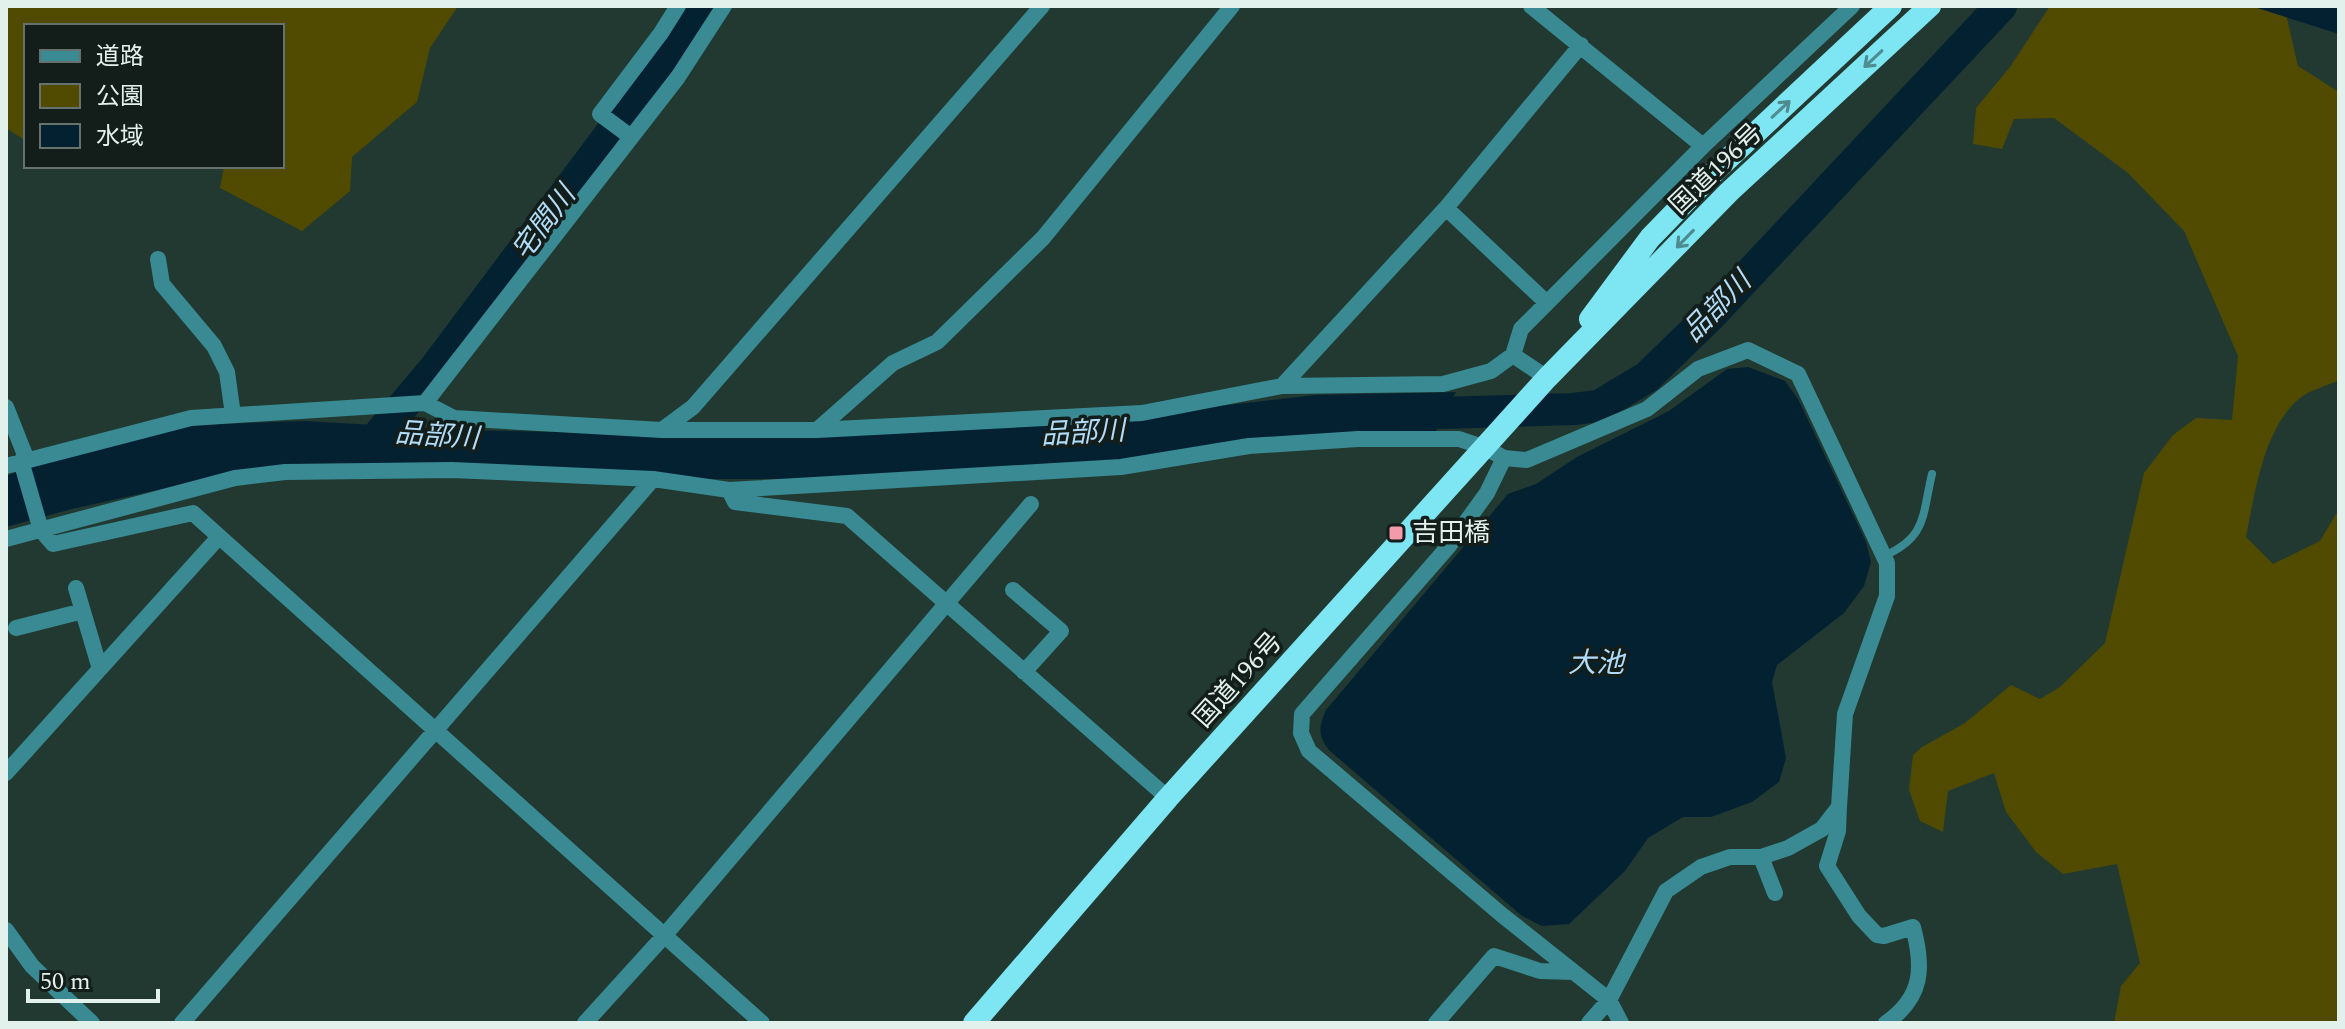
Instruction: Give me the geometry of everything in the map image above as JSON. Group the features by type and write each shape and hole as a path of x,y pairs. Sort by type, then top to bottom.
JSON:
{"highway":[{"name":"国道196号","path":"1543,383 1650,238 1715,171 1891,6"},
{"name":"国道196号","path":"974,1023 1168,798 1495,453 1507,422 1543,383 1729,192 1930,6"}],"street":[{"path":"631,137 600,114 678,6"},
{"path":"424,403 678,77 724,6"},
{"path":"662,430 693,407 1042,6"},
{"path":"817,430 893,363 937,342 1043,238 1232,6"},
{"path":"1531,6 1703,146"},
{"path":"20,465 191,418 424,403 454,418 662,430 817,430 1142,413 1282,386 1443,384 1491,371 1513,355 1521,329 1703,146 1852,6"},
{"path":"1282,386 1446,208 1581,45"},
{"path":"1446,208 1547,303"},
{"path":"158,259 162,284 214,346 227,372 233,415"},
{"path":"6,539 40,525 235,478 285,472 452,470 653,479 729,490 1121,467 1249,446 1358,439 1459,439 1495,453 1527,460 1647,409 1698,369 1748,350 1798,374 1887,563 1887,596 1845,714 1839,807 1822,829 1788,848 1761,857 1730,857 1701,867 1666,891 1609,1000 1589,1023"},
{"path":"1513,355 1543,383"},
{"path":"6,407 20,465 40,525 53,544 193,513 762,1023"},
{"path":"1495,453 1487,493 1448,547 1302,714 1301,733 1309,751 1502,915 1609,1000 1621,1023"},
{"path":"182,1023 653,479"},
{"path":"729,490 735,502 847,516 1168,798"},
{"path":"585,1023 664,936 1031,504"},
{"path":"6,773 218,538"},
{"path":"76,588 100,669"},
{"path":"1013,590 1061,631 1024,672"},
{"path":"16,628 83,611"},
{"path":"1840,790 1838,831 1827,866 1859,916 1877,935 1884,936 1913,927 1920,953 1915,995 1904,1010 1886,1023"},
{"path":"1761,857 1775,893"},
{"path":"6,930 32,966 92,1023"},
{"path":"1436,1023 1494,956 1540,971 1574,972"}],"lane":[{"path":"1883,556 1913,540 1932,474"}],"green space":[{"path":"6,6 458,6 430,48 417,102 352,157 350,191 302,231 220,188 224,168 284,168 284,24 24,24 24,140 6,128"},
{"path":"2050,6 2284,6 2298,66 2339,92 2339,380 2299,399 2277,427 2262,463 2246,537 2273,564 2320,541 2339,509 2339,1023 2114,1023 2121,986 2140,963 2117,864 2063,874 2036,852 2006,812 1994,773 1948,791 1943,832 1920,821 1909,790 1913,755 1922,747 1965,723 2011,685 2040,699 2060,687 2105,643 2144,473 2173,435 2196,418 2232,420 2238,356 2184,231 2128,173 2054,118 2014,119 2002,149 1973,144 1976,108 2010,67"}],"water":[{"path":"2251,6 2339,6 2339,34"},
{"name":"大池","path":"1748,367 1785,381 1798,399 1866,542 1871,562 1864,586 1844,613 1777,665 1772,682 1786,758 1779,782 1752,802 1711,817 1683,817 1648,838 1625,871 1569,924 1542,926 1522,916 1330,751 1321,736 1323,716 1508,494 1536,484 1577,457 1669,411 1727,369"},
{"path":"1456,392 1436,431 1358,432 1111,462 816,479 708,479 565,473 234,473 6,527 6,476 40,464 193,425 304,421 465,430 653,434 1202,408 1315,395"}],"waterway":[{"name":"宅間川","path":"381,432 435,368 644,89 698,6"},
{"name":"品部川","path":"1405,414 1599,406 1647,377 1710,316 2001,6"}],"place":[{"name":"吉田橋","path":"1396,533"}]}
